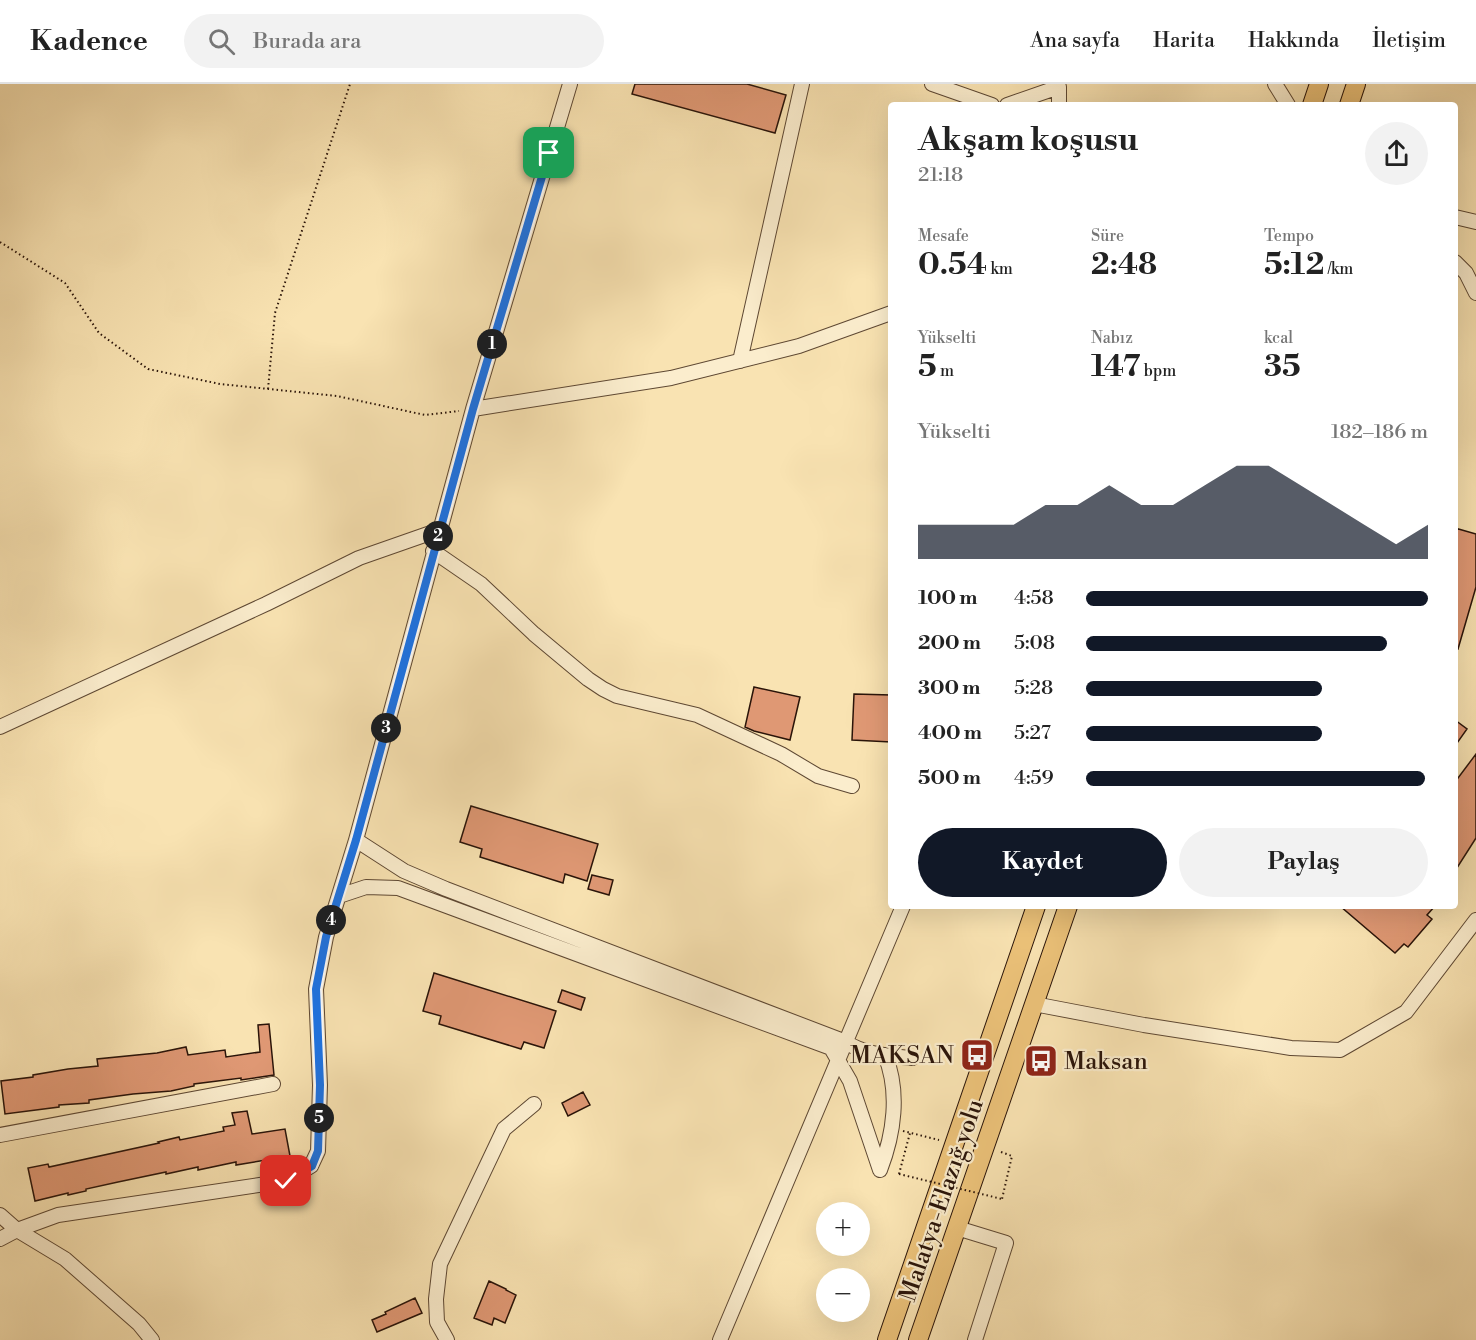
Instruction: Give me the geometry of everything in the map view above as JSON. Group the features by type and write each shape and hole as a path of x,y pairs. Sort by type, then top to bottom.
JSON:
{"highway":[{"path":"1313,102 1319,84"},
{"path":"1350,102 1356,84"},
{"path":"887,1340 1035,909"},
{"name":"Malatya-Elazığ yolu","path":"918,1340 1067,909"}],"street":[{"path":"0,1239 17,1230 58,1215 286,1181 312,1166 318,1151 320,1085 316,989 326,937 356,840 473,409 570,84"},
{"path":"740,361 802,84"},
{"path":"932,84 983,102"},
{"path":"1275,84 1286,102"},
{"path":"1015,102 1060,86 1059,102"},
{"path":"1458,218 1476,222"},
{"path":"1458,265 1466,273 1476,292"},
{"path":"473,409 671,378 799,346 888,315"},
{"path":"0,727 255,609 359,558 440,530"},
{"path":"433,551 482,584 542,641 603,689 617,696 697,714 781,754 818,776 852,786"},
{"path":"356,840 404,871 446,889 852,1046 885,1055 912,1058"},
{"path":"339,896 366,887 398,888 831,1048 850,1081 880,1170 892,1129 893,1084 885,1055"},
{"path":"720,1340 902,909"},
{"path":"1034,1004 1291,1048 1340,1050 1406,1012 1476,920"},
{"path":"0,1135 273,1084"},
{"path":"447,1340 437,1322 436,1299 440,1264 504,1129 534,1104"},
{"path":"0,1215 17,1230 64,1259 139,1324 152,1340"},
{"path":"957,1228 1006,1243 975,1340"}],"path":[{"path":"268,389 275,313 350,84"},
{"path":"0,242 65,283 99,333 148,369 220,384 337,396 425,415 473,409"},
{"path":"892,1129 954,1144"},
{"path":"910,1133 899,1174 1002,1199 1012,1156"}],"building":[{"path":"635,84 747,84 786,95 775,133 632,94"},
{"path":"1458,529 1476,534 1476,587 1458,649"},
{"path":"754,687 800,697 790,740 745,727"},
{"path":"854,694 888,695 888,742 852,740"},
{"path":"1458,722 1467,729 1458,742"},
{"path":"1476,754 1476,838 1458,866 1458,778"},
{"path":"471,806 598,844 587,881 565,874 563,883 480,857 482,849 460,842"},
{"path":"592,875 613,880 609,895 588,889"},
{"path":"1344,909 1432,909 1427,915 1432,919 1408,947 1404,944 1395,953"},
{"path":"434,973 556,1011 544,1048 524,1042 521,1049 439,1024 441,1016 423,1011"},
{"path":"562,990 585,998 581,1010 558,1002"},
{"path":"269,1024 274,1075 194,1084 194,1086 171,1091 89,1100 89,1103 59,1105 59,1107 5,1114 1,1081 98,1066 97,1059 157,1053 186,1047 188,1055 225,1050 226,1057 260,1052 258,1025"},
{"path":"583,1092 590,1105 568,1116 562,1103"},
{"path":"247,1111 252,1134 285,1129 290,1156 236,1165 236,1162 198,1170 198,1167 166,1174 166,1172 35,1201 28,1168 48,1164 49,1167 179,1137 180,1140 224,1131 223,1127 235,1125 232,1113"},
{"path":"489,1281 516,1295 505,1323 494,1318 492,1325 474,1318"},
{"path":"415,1298 422,1313 377,1332 372,1320"}],"place":[{"name":"MAKSAN","path":"977,1055"},
{"name":"Maksan","path":"1041,1061"}],"route":[{"path":"286,1181 312,1166 318,1151 320,1085 316,989 326,937 356,840 473,409 549,153"}]}
